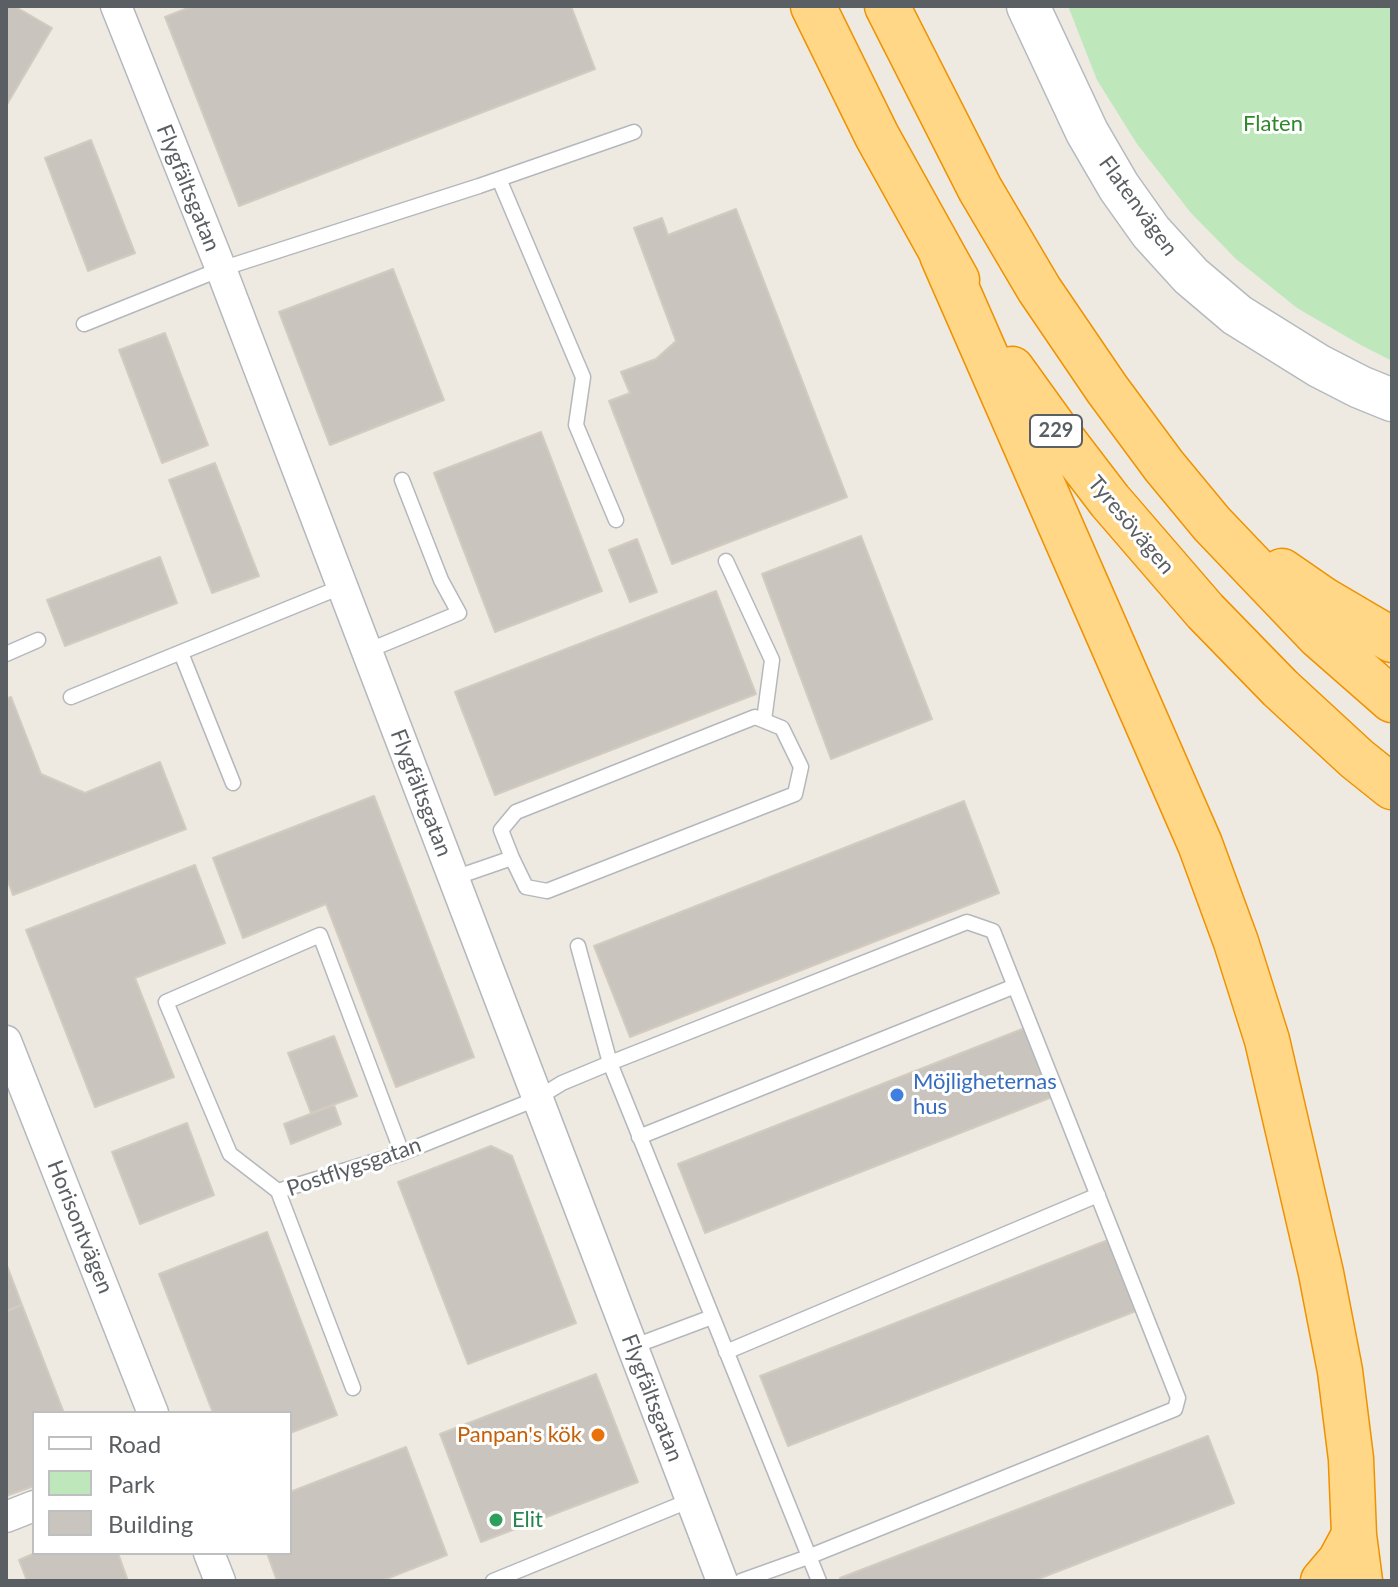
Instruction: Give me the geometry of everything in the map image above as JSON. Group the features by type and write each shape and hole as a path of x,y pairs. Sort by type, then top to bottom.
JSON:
{"highway":[{"name":"Tyresövägen","path":"813,6 877,136 942,255 1016,376 1110,501 1205,611 1269,677 1357,759 1392,787"},
{"path":"887,6 980,189 1039,289 1116,402 1212,524 1319,636 1392,700"},
{"path":"942,255 1200,844 1267,1040 1321,1273 1340,1371 1351,1459 1354,1535 1360,1581"},
{"path":"1212,524 1324,600 1392,640"},
{"path":"1323,1581 1340,1561 1354,1535"}],"street":[{"name":"Flygfältsgatan","path":"116,6 221,269 722,1581"},
{"name":"Flatenvägen","path":"1028,6 1087,132 1119,187 1151,232 1191,276 1237,315 1319,366 1392,400"},
{"name":"Horisontvägen","path":"6,1041 152,1411"},
{"path":"6,1517 32,1507"},
{"path":"210,1555 220,1581"}],"lane":[{"path":"84,324 221,269 634,132"},
{"path":"499,179 583,377 576,425 616,520"},
{"path":"367,651 459,613 441,580 402,480"},
{"path":"726,561 772,660 764,720"},
{"path":"71,697 341,587"},
{"path":"6,654 38,640"},
{"path":"181,653 233,783"},
{"path":"755,717 764,720 782,728 801,767 795,794 547,891 526,887 501,830 516,812 755,717"},
{"path":"454,878 512,858"},
{"name":"Postflygsgatan","path":"353,1388 278,1191 402,1153 536,1099 562,1083 610,1063 967,922 993,931 1178,1398 1175,1409 808,1557"},
{"path":"278,1191 230,1154 166,1002 320,935 402,1153"},
{"path":"578,946 610,1063 819,1581"},
{"path":"639,1137 1015,986"},
{"path":"726,1352 1098,1195"},
{"path":"632,1347 712,1317"},
{"path":"493,1581 691,1500"},
{"path":"741,1581 808,1557"}],"green space":[{"name":"Flaten","path":"1068,6 1392,6 1392,361 1297,308 1236,259 1191,213 1137,144 1097,80"}],"building":[{"path":"7,6 14,6 52,28 6,106"},
{"path":"193,6 571,6 595,69 239,206 165,17"},
{"path":"91,140 135,253 88,271 45,158"},
{"path":"736,209 847,497 672,564 609,401 630,393 621,372 656,359 676,341 634,228 662,218 668,235"},
{"path":"393,269 444,400 330,445 279,312"},
{"path":"165,333 208,445 162,463 119,350"},
{"path":"541,432 602,591 495,632 434,473"},
{"path":"215,463 259,576 212,593 169,480"},
{"path":"861,536 932,719 831,759 762,574"},
{"path":"637,539 657,592 630,602 609,550"},
{"path":"160,557 177,603 65,646 47,600"},
{"path":"716,591 756,694 495,795 455,692"},
{"path":"11,697 41,774 85,793 160,762 186,829 13,895 6,876 6,699"},
{"path":"374,796 474,1057 396,1087 326,904 243,938 213,858"},
{"path":"964,801 999,893 630,1037 594,946"},
{"path":"195,865 225,943 135,978 174,1077 95,1107 26,930"},
{"path":"1025,1028 1052,1097 705,1233 678,1164"},
{"path":"334,1036 357,1096 311,1113 288,1053"},
{"path":"334,1105 341,1124 291,1144 284,1124"},
{"path":"187,1123 214,1195 140,1224 112,1152"},
{"path":"491,1146 512,1156 576,1323 468,1364 398,1182"},
{"path":"267,1232 337,1415 292,1432 292,1411 212,1411 159,1274"},
{"path":"1108,1240 1136,1311 788,1446 760,1376"},
{"path":"6,1263 22,1305 6,1311"},
{"path":"22,1305 63,1411 32,1411 32,1487 6,1496 6,1311"},
{"path":"596,1374 638,1482 481,1542 440,1434"},
{"path":"1208,1436 1234,1503 1033,1581 841,1581 840,1578"},
{"path":"406,1447 447,1555 381,1581 277,1581 268,1555 292,1555 292,1491"},
{"path":"32,1554 119,1555 128,1581 27,1581 19,1560"}],"place":[{"name":"Möjligheternas hus","path":"897,1095"},
{"name":"Panpan's kök","path":"598,1435"},
{"name":"Elit","path":"496,1520"}]}
